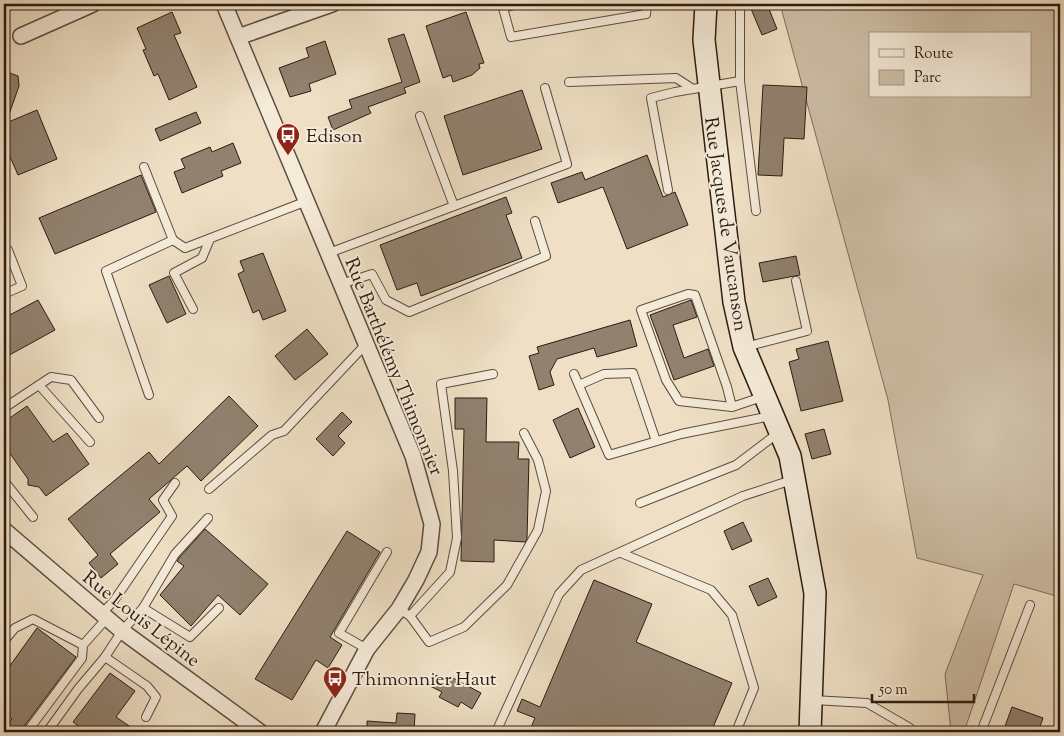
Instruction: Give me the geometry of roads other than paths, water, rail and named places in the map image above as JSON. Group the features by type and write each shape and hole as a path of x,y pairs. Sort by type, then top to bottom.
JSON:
{"street":[{"path":"21,36 93,4"},
{"name":"Rue Barthélémy Thimonnier","path":"224,4 414,456 432,524 430,552 416,580 404,612 367,649 323,732"},
{"path":"238,37 332,4"},
{"name":"Rue Jacques de Vaucanson","path":"706,4 701,88 734,302 744,347 790,456 815,593 810,732"},
{"name":"Rue Louis Lépine","path":"4,530 122,631 260,732"}],"lane":[{"path":"517,4 501,6 511,37 646,14 647,4"},
{"path":"740,4 740,81 756,212"},
{"path":"570,82 676,78 701,88"},
{"path":"668,190 652,98 675,92 740,81"},
{"path":"328,253 567,164 545,88"},
{"path":"420,116 454,206"},
{"path":"144,167 173,240 185,248 306,201"},
{"path":"341,284 372,274 386,300 408,312 546,256 535,221"},
{"path":"193,309 174,273 202,258 210,239"},
{"path":"149,395 106,271 173,240"},
{"path":"4,252 8,250 22,286 4,294"},
{"path":"744,347 808,330 796,281"},
{"path":"732,407 727,387 695,295 688,294 641,310 666,380 679,401 732,407 772,415"},
{"path":"209,488 272,435 284,431 366,343"},
{"path":"579,385 604,374 633,373 656,441"},
{"path":"493,374 441,384 453,470 457,538 450,572 404,612 429,642 464,627 507,584 538,530 546,492 538,460 524,433"},
{"path":"574,374 609,455 681,434 772,415"},
{"path":"4,408 52,377 71,380 99,418"},
{"path":"39,384 90,442"},
{"path":"640,503 736,465 772,415"},
{"path":"496,732 558,594 581,570 743,496 794,480"},
{"path":"27,732 82,658 83,645 172,516 162,500 175,483"},
{"path":"5,487 33,517"},
{"path":"59,732 49,729 122,631 143,608 175,554 208,518"},
{"path":"367,649 339,633 387,552"},
{"path":"621,553 711,590 732,615 754,688 736,732"},
{"path":"981,732 1030,605"},
{"path":"143,608 190,638 219,608"},
{"path":"4,640 14,628 33,619 83,645"},
{"path":"104,657 147,686 156,697 146,717"},
{"path":"811,700 867,703 910,728 909,732"}],"place":[{"name":"Edison","path":"288,156"},
{"name":"Thimonnier Haut","path":"335,699"}]}
